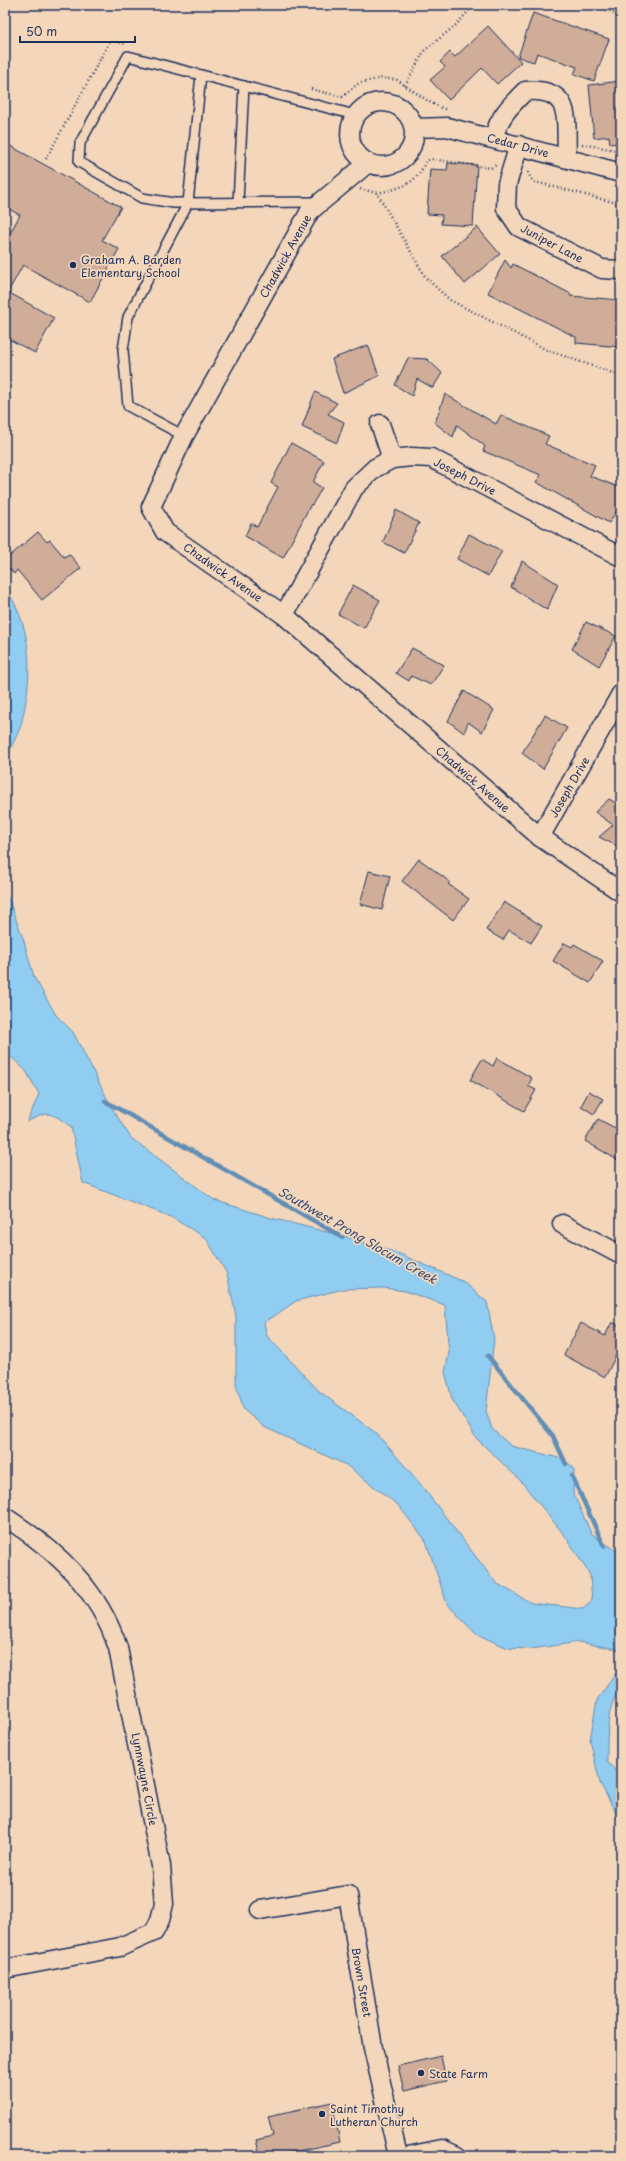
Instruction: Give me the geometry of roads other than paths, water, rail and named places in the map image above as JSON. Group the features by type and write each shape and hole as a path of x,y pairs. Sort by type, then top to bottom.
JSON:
{"street":[{"path":"493,138 498,121 525,90 540,90 555,95 564,106 567,158"},
{"path":"382,101 392,102 406,112 414,128 414,137 411,148 405,157 395,163 385,166 368,163 357,155 352,146 349,135 350,125 355,115 362,108 372,103 382,101"},
{"name":"Cedar Drive","path":"414,128 448,128 493,138 621,174"},
{"name":"Juniper Lane","path":"519,145 507,184 506,208 519,227 602,269 621,270"},
{"name":"Chadwick Avenue","path":"368,163 310,212 184,436 151,507 166,532 284,615 540,837 621,892"},
{"path":"380,424 392,459"},
{"name":"Joseph Drive","path":"284,615 354,488 375,468 392,459 412,457 432,458 621,557"},
{"name":"Joseph Drive","path":"540,837 621,694"},
{"path":"562,1224 621,1254"},
{"name":"Lynnwayne Circle","path":"5,1517 54,1553 92,1594 103,1610 112,1628 118,1648 154,1826 161,1866 164,1904 160,1920 154,1932 120,1947 5,1969"},
{"name":"Brown Street","path":"260,1910 348,1894 373,2048 398,2156"},
{"path":"408,2156 442,2149 456,2156"}],"lane":[{"path":"322,202 172,203 142,198 80,162 80,142 128,56 355,115"},
{"path":"184,436 128,406 124,350 128,317 188,203 201,75"},
{"path":"238,202 244,86"}],"water":[{"path":"5,587 15,603 26,637 29,671 25,707 21,725 10,751 8,772 5,767"},
{"path":"5,890 23,938 34,977 56,1015 73,1032 113,1110 131,1138 214,1200 271,1218 347,1237 400,1254 464,1282 487,1302 494,1339 486,1411 492,1429 511,1446 563,1459 574,1468 573,1493 591,1533 621,1554 621,1650 579,1642 531,1649 508,1648 476,1634 447,1604 426,1541 398,1505 346,1465 264,1427 244,1410 236,1385 236,1316 227,1274 206,1238 171,1217 83,1183 71,1127 59,1118 50,1114 45,1114 27,1122 39,1094 26,1071 5,1051","holes":["384,1288 405,1291 445,1305 449,1353 445,1372 452,1399 476,1438 519,1479 566,1537 590,1575 592,1601 583,1609 531,1603 496,1583 418,1481 376,1433 320,1392 267,1336 264,1323 296,1301 343,1289"]},
{"path":"621,1666 621,1688 612,1703 608,1723 607,1761 621,1777 621,1823 600,1783 590,1740 597,1700"},
{"path":"621,1879 621,1947 616,1915"}],"waterway":[{"name":"Southwest Prong Slocum Creek","path":"105,1101 342,1237"},
{"name":"Southwest Prong Slocum Creek","path":"488,1356 553,1436 566,1464"},
{"name":"Southwest Prong Slocum Creek","path":"572,1476 604,1546"}],"place":[{"name":"Graham A. Barden Elementary School","path":"73,265"},
{"name":"State Farm","path":"421,2073"},
{"name":"Saint Timothy Lutheran Church","path":"322,2114"}]}
